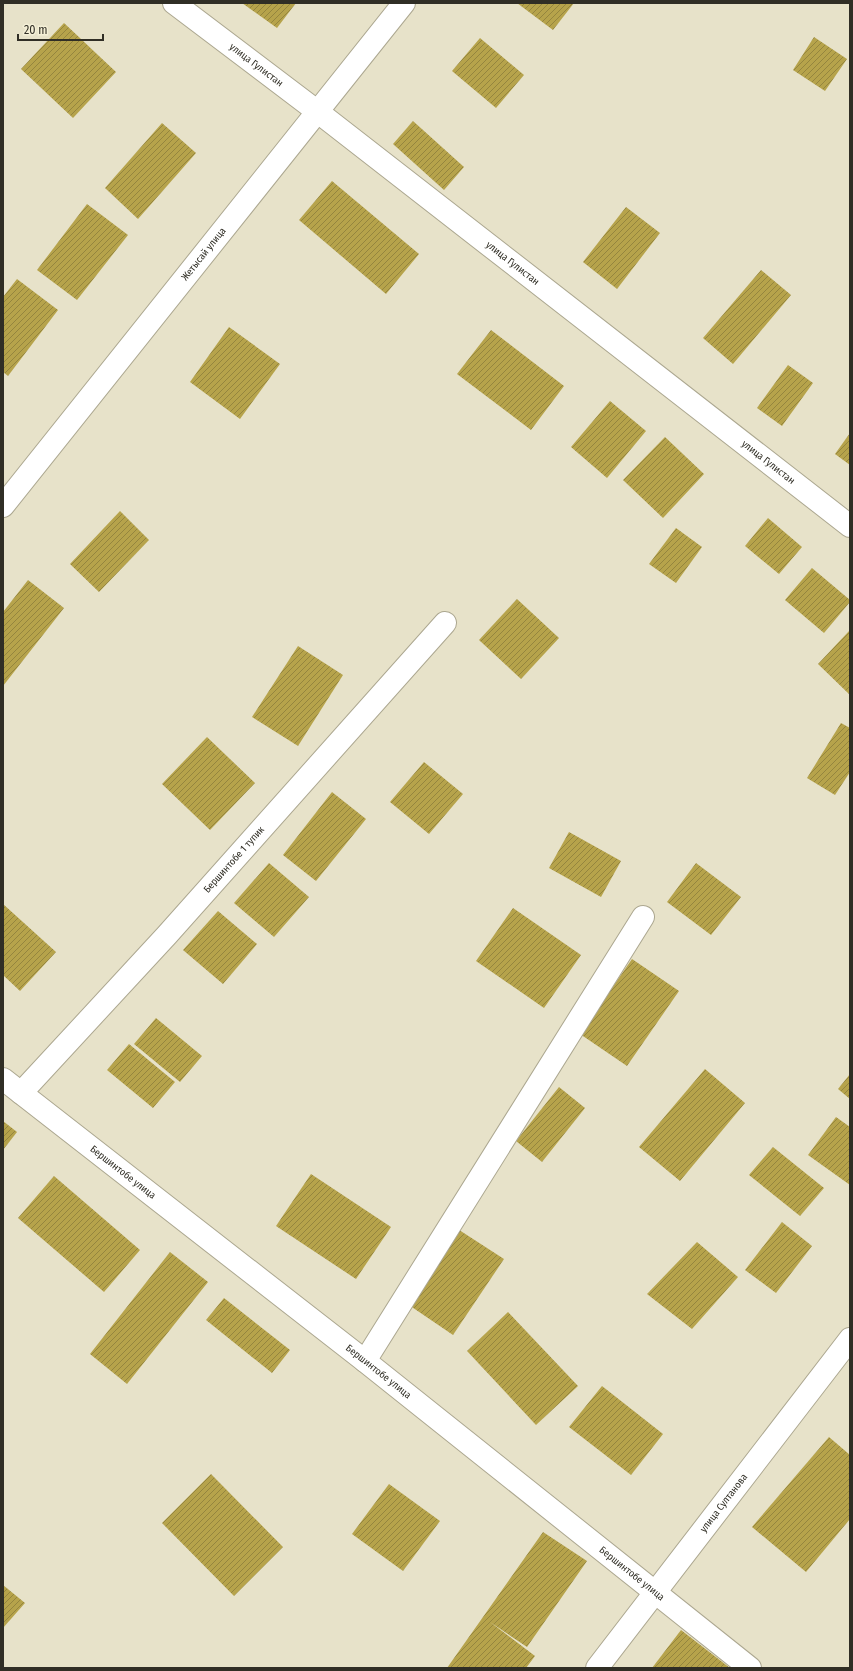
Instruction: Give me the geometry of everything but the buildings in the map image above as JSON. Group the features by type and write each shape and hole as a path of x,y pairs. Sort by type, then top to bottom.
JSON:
{"street":[{"name":"улица Гулистан","path":"174,3 318,112 850,526"},
{"name":"Жетысай улица","path":"3,506 404,3"},
{"name":"Бершинтобе 1 тупик","path":"21,1093 168,935 444,623"},
{"path":"365,1361 643,916"},
{"name":"Бершинтобе улица","path":"3,1079 365,1361 750,1668"},
{"name":"улица Султанова","path":"596,1668 850,1339"}]}
